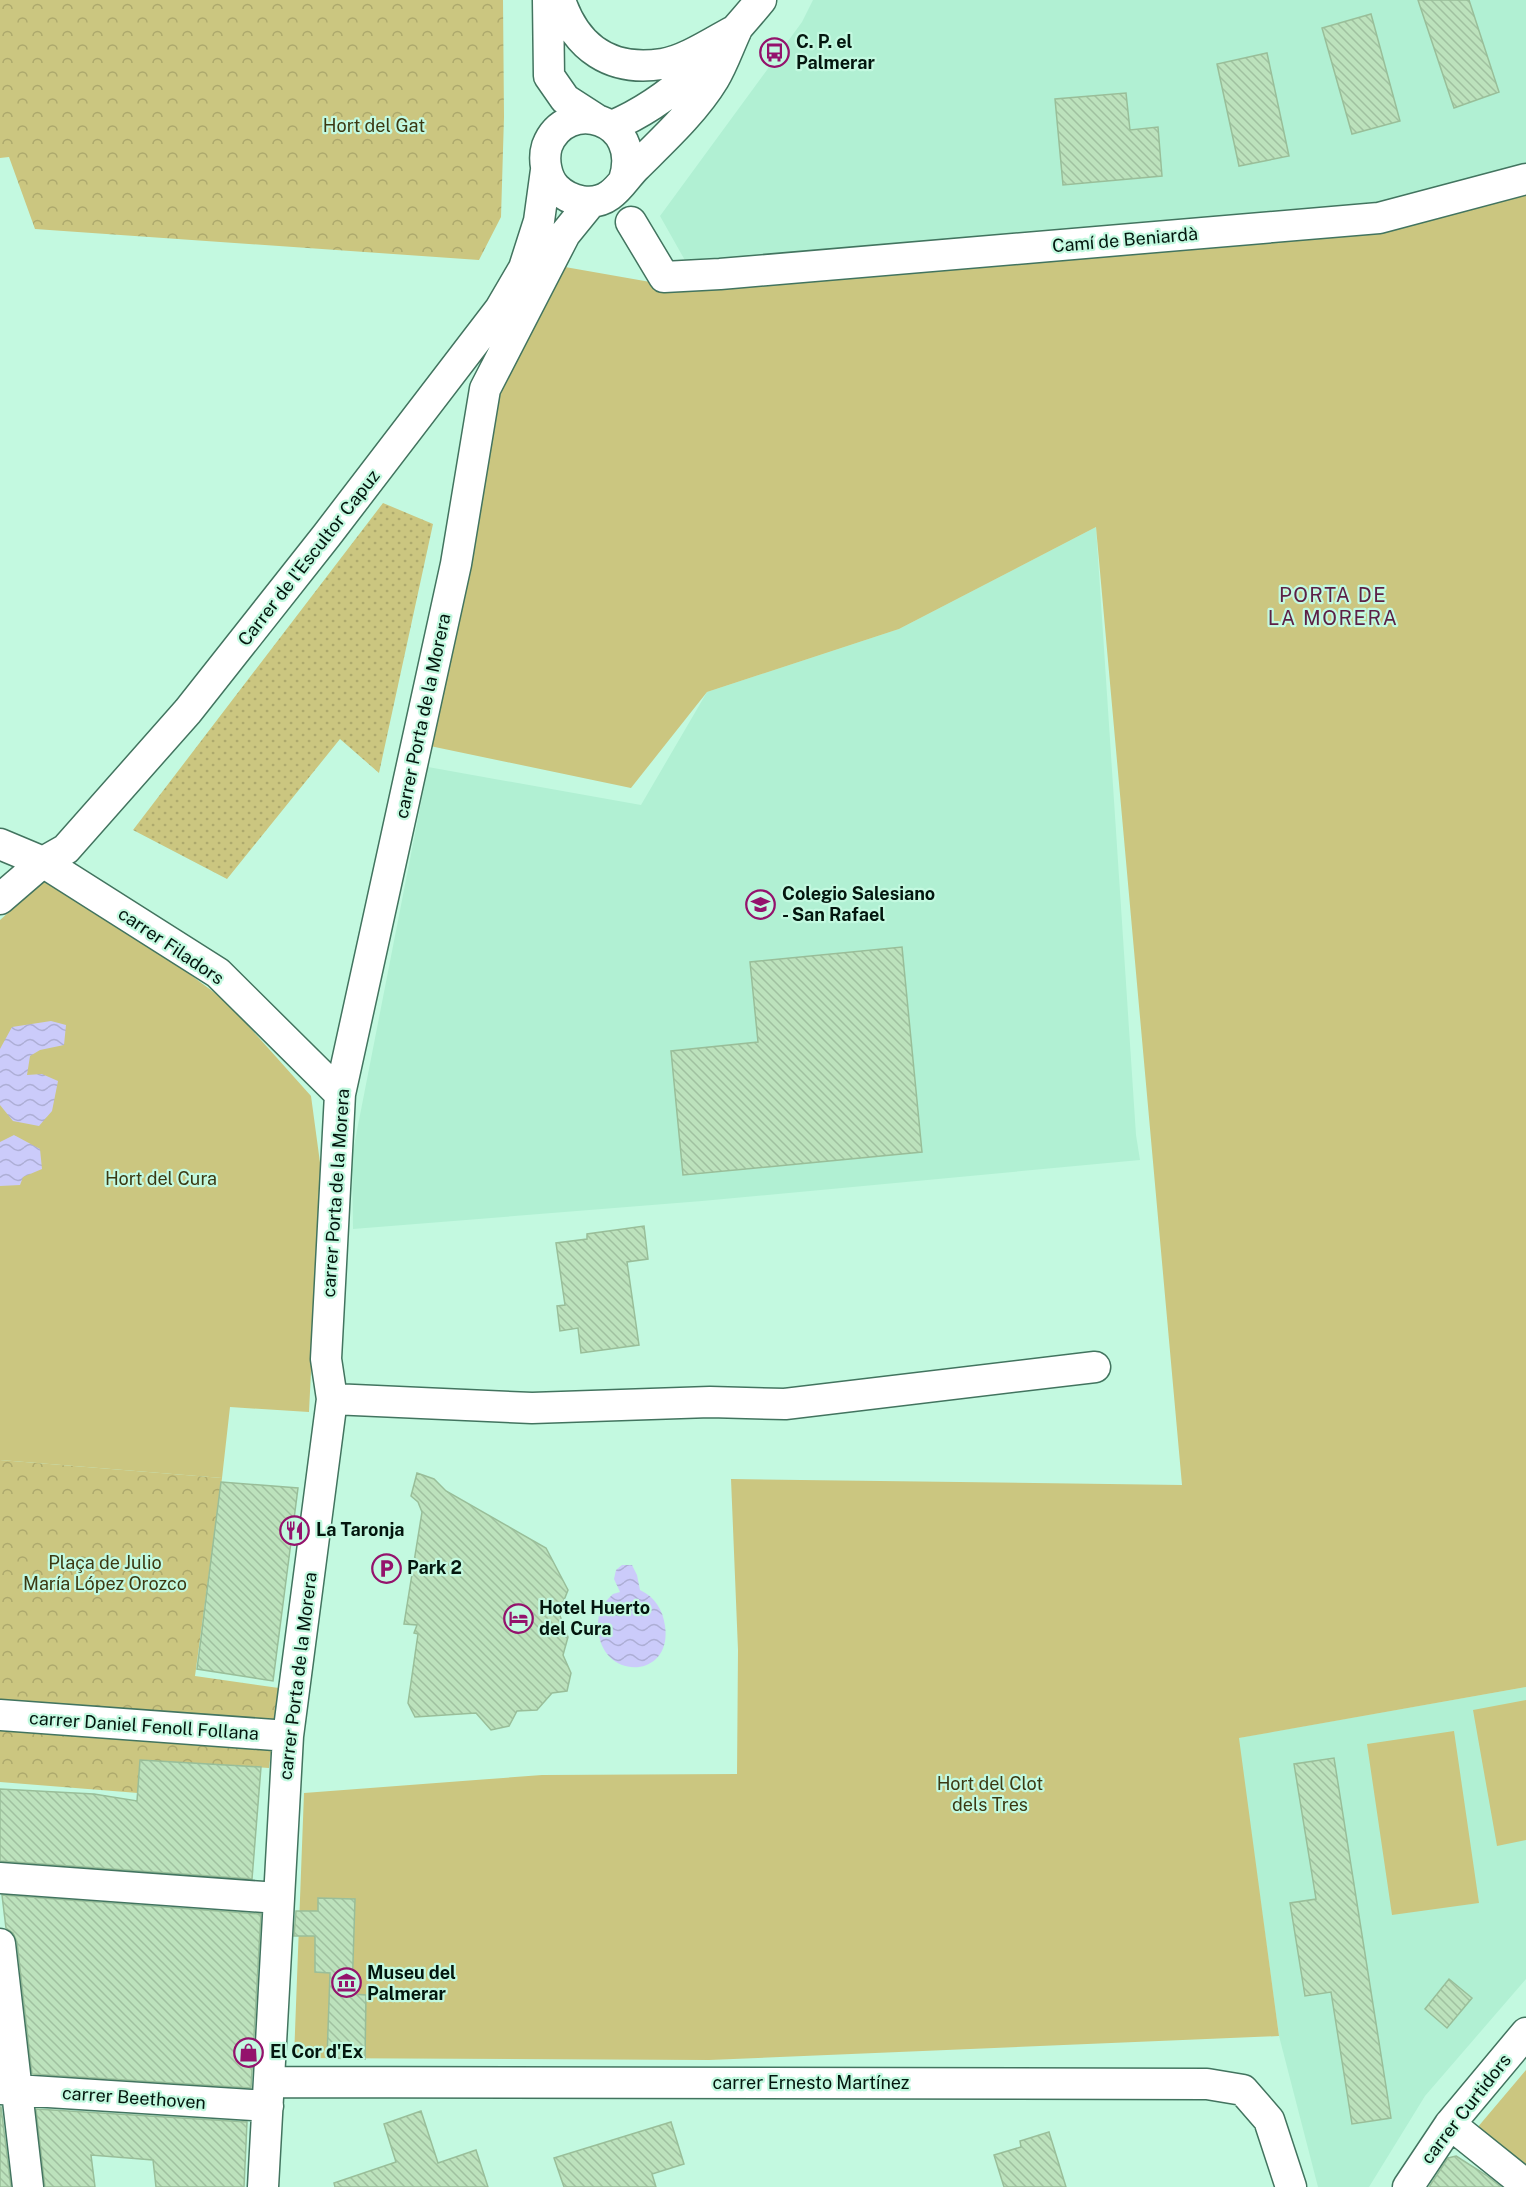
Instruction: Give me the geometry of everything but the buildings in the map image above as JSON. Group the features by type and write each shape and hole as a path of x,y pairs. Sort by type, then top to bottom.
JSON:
{"street":[{"path":"548,0 549,76 565,99 622,137 628,151 628,166 624,180"},
{"path":"560,0 567,20 592,50 621,65 663,64 737,29"},
{"path":"737,29 714,80 676,126 610,195 591,202 571,199 555,188 546,170 545,158 553,135 573,121 604,123 640,115 689,77 737,29 761,0"},
{"name":"Carrer de l'Escultor Capuz","path":"0,899 43,862 66,849 189,711 327,536 500,309 524,268 539,221 546,170"},
{"name":"Camí de Beniardà","path":"631,222 664,277 1379,218 1526,180"},
{"name":"carrer Porta de la Morera","path":"263,2187 288,1736 332,1399 326,1359 340,1094 456,564 485,389 565,234 591,202"},
{"name":"carrer Filadors","path":"0,844 43,862 218,974 340,1094"},
{"path":"332,1399 532,1408 710,1402 784,1404 1095,1367"},
{"name":"carrer Daniel Fenoll Follana","path":"0,1715 288,1736"},
{"path":"0,1878 278,1899"},
{"path":"0,1944 8,2090 28,2187"},
{"name":"carrer Curtidors","path":"1408,2187 1450,2124 1526,2033"},
{"name":"carrer Ernesto Martínez","path":"269,2094 1207,2084 1243,2090 1269,2120 1291,2187"},
{"name":"carrer Beethoven","path":"8,2090 269,2094"},
{"path":"1450,2124 1526,2185"}],"shaded area":[{"path":"813,0 1526,0 1526,163 1376,208 691,271 660,216 802,22"},
{"name":"Colegio Salesiano - San Rafael","path":"1096,527 1136,1135 1140,1160 702,1201 353,1229 352,1156 428,767 641,805 707,692 899,629"},
{"path":"1526,1687 1526,1979 1425,2096 1369,2187 1318,2187 1279,2036 1238,1738"}],"green space":[{"name":"Hort del Gat","path":"0,0 503,0 504,117 501,217 479,260 35,229 9,157 0,158"},
{"name":"Hort del Clot dels Tres","path":"1526,185 1526,1687 1239,1738 1279,2036 709,2060 294,2058 304,1793 542,1775 737,1774 738,1650 731,1479 1182,1485 1096,527 899,629 707,692 631,788 430,746 467,436 565,267 656,283 1150,244"},
{"path":"383,503 433,524 379,773 340,739 227,879 133,830"},
{"name":"Hort del Cura","path":"44,881 109,914 227,1002 311,1096 321,1170 309,1412 230,1407 222,1478 0,1460 0,920"},
{"name":"Plaça de Julio María López Orozco","path":"0,1460 222,1478 195,1676 279,1688 269,1768 141,1760 138,1793 0,1782"},
{"path":"1526,1700 1526,1840 1497,1846 1473,1710"},
{"path":"1454,1731 1479,1903 1392,1915 1367,1744"},
{"path":"1526,2070 1526,2165 1477,2128"}],"water":[{"path":"51,1021 66,1025 64,1045 40,1050 30,1056 27,1075 42,1074 58,1081 52,1111 39,1126 13,1121 0,1105 0,1049 12,1027"},
{"path":"14,1135 40,1149 42,1169 23,1177 20,1185 0,1186 0,1142"},
{"path":"622,1565 632,1565 640,1590 650,1596 657,1605 665,1626 664,1644 658,1657 648,1664 635,1667 622,1665 610,1657 601,1644 598,1626 603,1605 613,1594 620,1592 614,1579 616,1570"}],"place":[{"name":"C. P. el Palmerar","path":"775,52"},
{"name":"Colegio Salesiano - San Rafael","path":"761,904"},
{"name":"La Taronja","path":"295,1530"},
{"name":"Park 2","path":"386,1568"},
{"name":"Hotel Huerto del Cura","path":"518,1618"},
{"name":"Museu del Palmerar","path":"346,1983"},
{"name":"El Cor d'Ex","path":"249,2052"}],"district":[{"name":"PORTA DE LA MORERA","path":"1333,606"}]}
